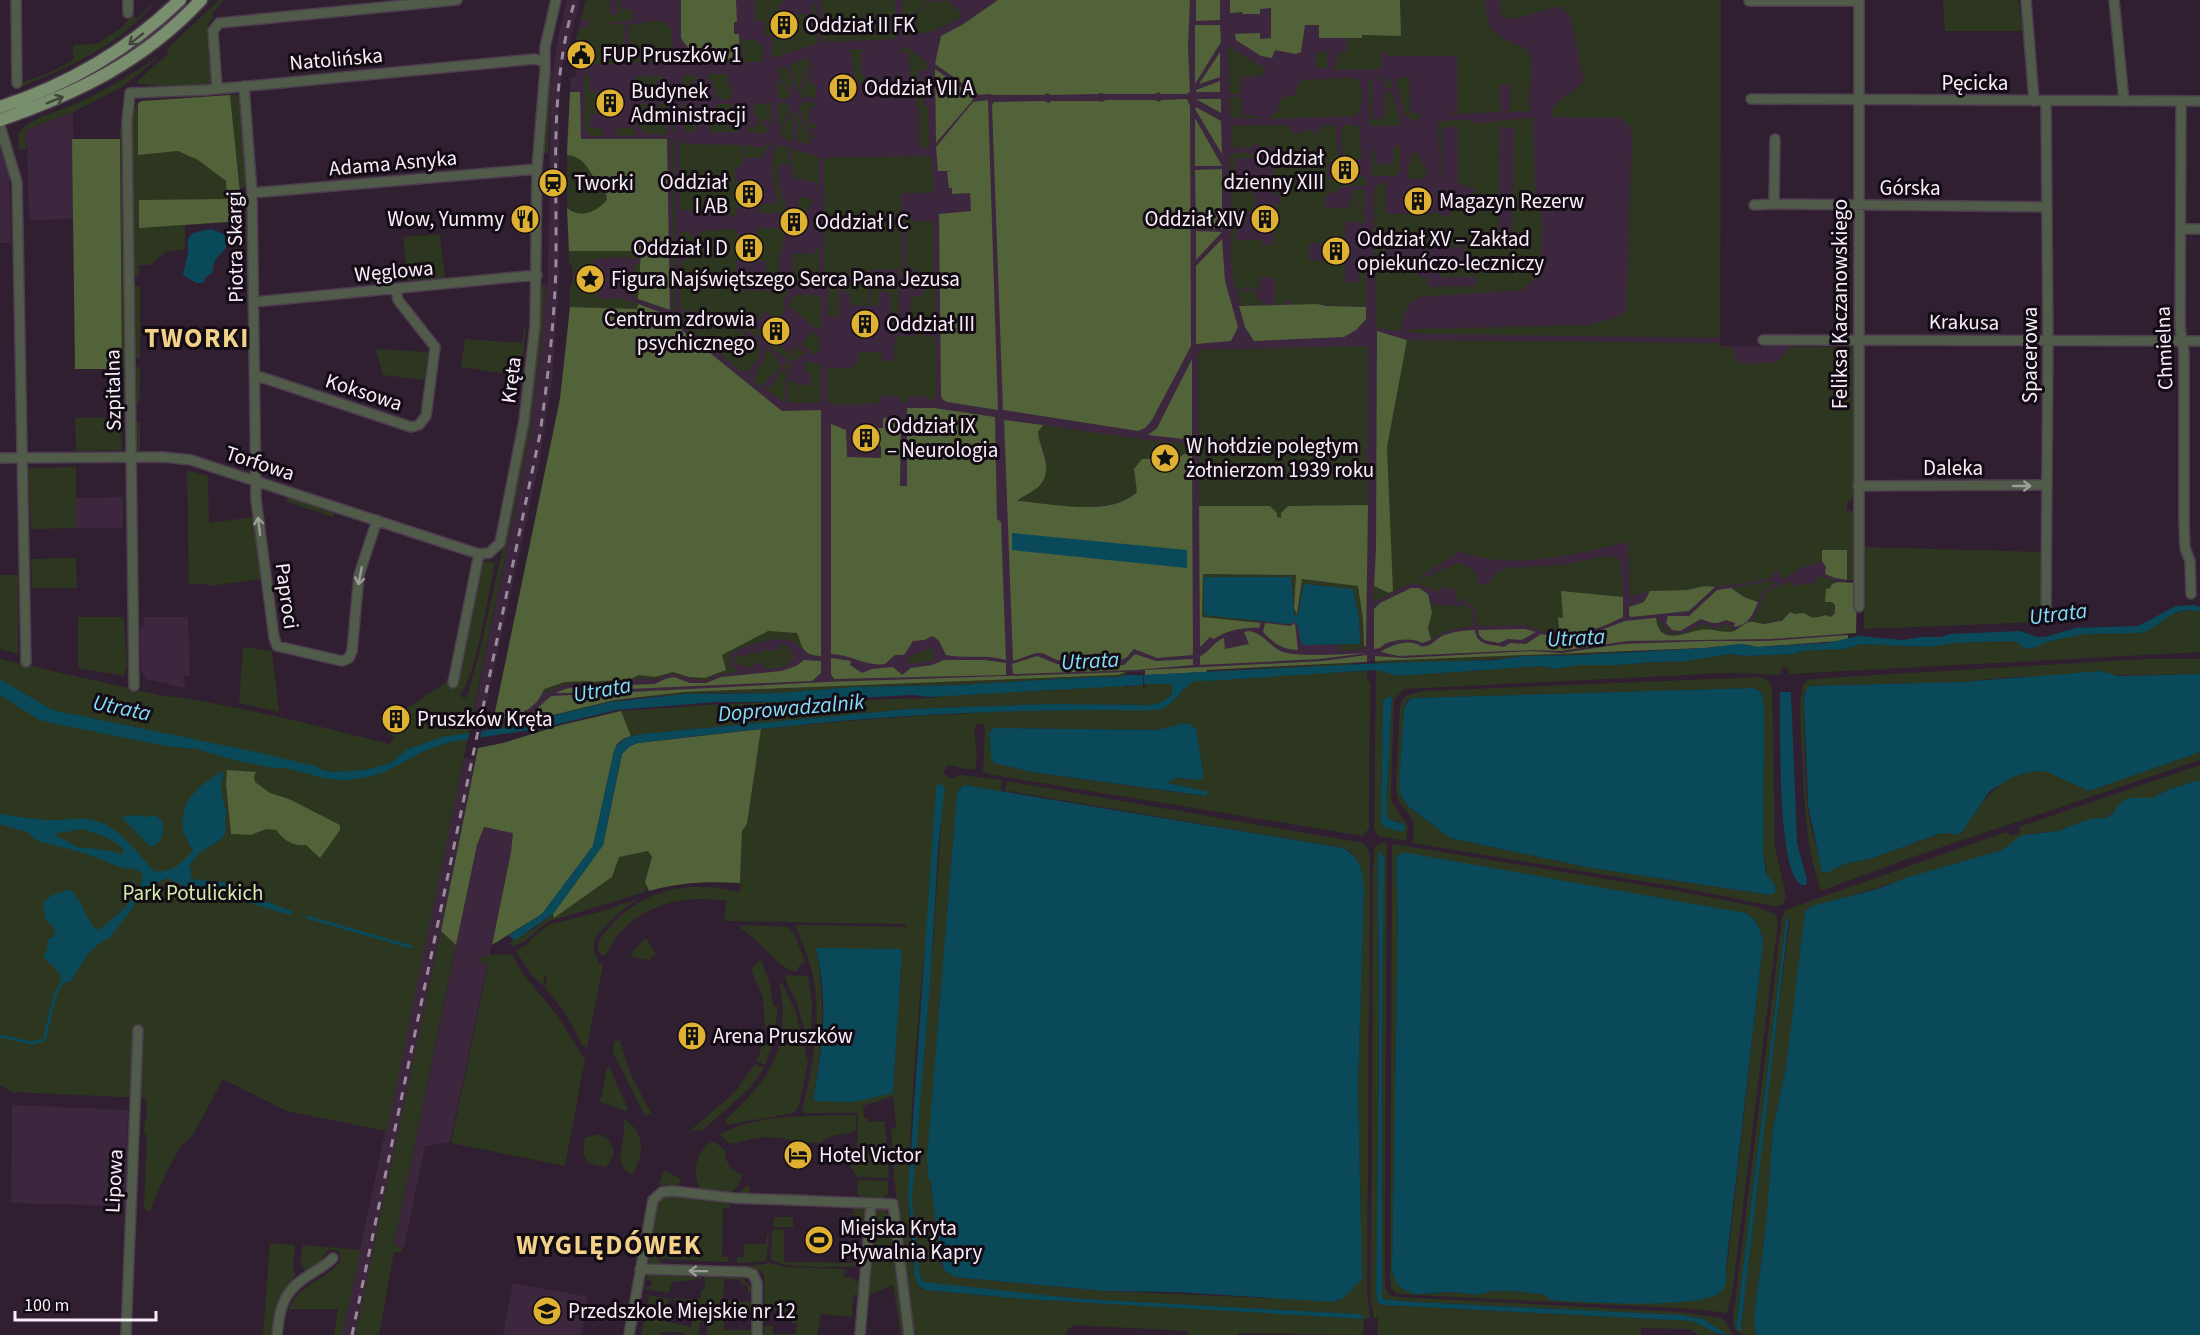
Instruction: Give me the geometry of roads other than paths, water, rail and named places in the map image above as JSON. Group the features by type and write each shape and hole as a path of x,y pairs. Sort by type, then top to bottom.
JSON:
{"main road":[{"path":"0,106 67,80 107,58 138,37 180,0"},
{"path":"0,120 43,105 94,82 148,48 201,0"}],"street":[{"path":"16,0 17,83"},
{"path":"128,0 128,13"},
{"path":"217,88 213,31 214,26 219,23 457,0"},
{"name":"Kręta","path":"479,554 486,554 494,550 499,544 524,421 535,326 537,169 545,62 544,47 556,0"},
{"path":"2026,0 2034,101"},
{"path":"2114,0 2124,101"},
{"path":"1749,1 1858,1"},
{"name":"Feliksa Kaczanowskiego","path":"1858,1 1859,607"},
{"name":"Natolińska","path":"130,93 244,86 535,59 545,62"},
{"name":"Piotra Skargi","path":"244,86 252,193 255,480"},
{"name":"Szpitalna","path":"130,93 127,121 134,686"},
{"name":"Pęcicka","path":"1751,99 2200,101"},
{"name":"Spacerowa","path":"2046,101 2048,341 2046,609"},
{"name":"Chmielna","path":"2181,101 2181,341 2184,353 2185,548 2190,561 2191,594"},
{"path":"0,126 17,182 26,662"},
{"path":"1774,204 1775,139"},
{"name":"Adama Asnyka","path":"252,193 537,169"},
{"name":"Górska","path":"1754,204 2047,207"},
{"path":"2181,230 2200,230"},
{"name":"Węglowa","path":"254,302 537,275"},
{"name":"Koksowa","path":"255,375 411,427 419,425 426,416 435,346 398,300 396,289"},
{"name":"Krakusa","path":"1763,339 2200,341"},
{"name":"Torfowa","path":"0,458 186,459 479,554"},
{"name":"Paproci","path":"255,480 273,638 277,646 283,648 342,661 349,658 359,575 377,520"},
{"name":"Daleka","path":"1858,486 2047,485"},
{"path":"453,683 479,554"},
{"name":"Lipowa","path":"126,1335 138,1030"},
{"path":"630,1335 653,1200 662,1192 673,1191 734,1198 893,1204 909,1335"},
{"path":"860,1335 871,1204"},
{"path":"277,1335 280,1308 289,1292 300,1281 322,1268 333,1258"},
{"path":"640,1269 746,1272 754,1276 757,1283 757,1335"}],"water":[{"path":"211,229 224,234 227,244 216,259 212,273 205,278 204,283 196,283 183,275 188,253 188,239 193,233"},
{"path":"1012,533 1187,550 1187,568 1012,550"},
{"path":"1204,577 1291,577 1294,615 1298,615 1304,584 1353,589 1359,618 1360,644 1302,645 1297,623 1204,615"},
{"path":"2176,606 2200,607 2200,612 2182,611 2141,633 2084,634 2024,649 2018,642 2012,641 1955,643 1929,647 1861,644 1845,649 1801,651 1793,654 1745,656 1730,654 1687,661 1580,665 1556,669 1541,666 1399,676 1376,670 1198,681 1185,687 1170,704 1155,710 927,715 803,725 638,743 630,746 622,754 603,845 553,914 517,939 513,940 509,935 542,914 593,846 614,751 622,741 642,734 909,709 1054,704 1151,705 1162,702 1172,695 1172,684 1144,684 1144,675 1382,663 1495,660 1525,656 1581,655 1742,644 1758,647 1827,643 1858,636 1903,640 1942,637 1949,634 2020,631 2037,637 2045,637 2076,628 2138,626"},
{"path":"2101,671 2118,676 2200,674 2200,752 2089,791 2047,772 2036,771 2021,774 1989,792 1963,831 1956,835 1938,834 1873,858 1844,864 1827,873 1822,872 1808,805 1804,700 1806,690 1810,686 1961,682"},
{"path":"1143,675 1143,685 929,697 912,695 782,702 716,702 617,710 537,729 450,742 424,751 385,772 350,780 328,779 285,768 273,768 234,760 197,749 167,746 51,723 38,719 0,695 0,679 52,710 256,752 333,772 365,770 391,763 406,750 442,737 502,728 610,702 684,694 776,693 855,687 956,685"},
{"path":"1753,688 1761,692 1764,706 1763,852 1766,873 1776,891 1771,895 1591,868 1450,838 1409,807 1401,796 1399,786 1404,709 1412,698"},
{"path":"1780,692 1791,692 1797,843 1807,880 1806,885 1802,885 1794,875 1784,827"},
{"path":"1392,696 1386,813 1388,819 1404,824 1405,828 1402,832 1383,826 1381,822 1383,699"},
{"path":"1191,724 1196,729 1204,776 1200,780 1177,778 1169,783 1206,791 1208,792 1206,796 1032,772 994,763 991,757 989,732 994,728 1158,730"},
{"path":"224,771 221,783 227,814 226,831 223,838 199,853 190,864 191,879 223,882 242,893 293,913 290,915 233,898 191,889 166,878 146,889 110,938 98,944 87,955 70,982 61,983 60,974 43,956 47,949 48,939 54,937 55,929 45,918 43,903 52,895 70,889 97,930 127,906 139,889 142,873 34,839 29,833 0,824 0,814 47,820 88,819 102,823 124,838 154,871 166,871 180,864 193,851 183,829 182,819 188,802 200,787","holes":["82,829 111,840 124,851 122,854 77,847 53,834"]},
{"path":"2200,780 2200,1335 1756,1335 1754,1317 1766,1226 1773,1129 1786,1068 1805,911 1812,906 1877,889 1909,877 2002,850 2022,835 2058,831 2089,819 2106,818 2121,802 2129,798 2152,798 2170,789"},
{"path":"942,783 945,788 938,850 930,986 912,1199 919,1272 923,1282 1083,1299 1360,1314 1364,1319 1023,1299 925,1290 919,1286 915,1276 908,1193 936,787"},
{"path":"964,785 1343,848 1356,860 1363,875 1364,887 1358,1087 1362,1279 1343,1298 1333,1302 1176,1292 1105,1291 955,1277 944,1270 940,1256 927,1159 957,792"},
{"path":"139,815 149,817 155,815 163,822 162,837 151,847 121,817"},
{"path":"1380,851 1384,857 1382,1299 1682,1315 1703,1319 1728,1335 1691,1321 1378,1303 1376,1291 1379,1058 1378,854"},
{"path":"1402,852 1745,913 1756,922 1763,943 1726,1280 1720,1292 1708,1298 1690,1301 1639,1304 1550,1300 1542,1294 1510,1291 1491,1291 1478,1295 1454,1292 1415,1294 1404,1290 1397,1284 1392,1270 1398,917 1396,858"},
{"path":"1789,916 1741,1330 1738,1331 1736,1327 1786,919"},
{"path":"816,948 902,949 893,1093 854,1102 813,1101 823,1029 822,980"}],"waterway":[{"name":"Doprowadzalnik","path":"307,917 411,947"},
{"path":"0,1036 31,1043 44,1040 55,996 61,983"}],"railway":[{"path":"352,1335 540,434 551,347 555,282 558,97 561,64 575,0"}],"place":[{"name":"Oddział II FK","path":"784,25"},
{"name":"FUP Pruszków 1","path":"581,55"},
{"name":"Oddział VII A","path":"843,88"},
{"name":"Budynek Administracji","path":"610,103"},
{"name":"Oddział dzienny XIII","path":"1345,170"},
{"name":"Tworki","path":"553,183"},
{"name":"Oddział I AB","path":"749,194"},
{"name":"Magazyn Rezerw","path":"1418,201"},
{"name":"Wow, Yummy","path":"525,219"},
{"name":"Oddział XIV","path":"1265,219"},
{"name":"Oddział I C","path":"794,222"},
{"name":"Oddział I D","path":"749,248"},
{"name":"Oddział XV – Zakład opiekuńczo-leczniczy","path":"1336,251"},
{"name":"Figura Najświętszego Serca Pana Jezusa","path":"590,279"},
{"name":"Oddział III","path":"865,324"},
{"name":"Centrum zdrowia psychicznego","path":"776,331"},
{"name":"Oddział IX – Neurologia","path":"866,438"},
{"name":"W hołdzie poległym żołnierzom 1939 roku","path":"1165,458"},
{"name":"Pruszków Kręta","path":"396,719"},
{"name":"Arena Pruszków","path":"692,1036"},
{"name":"Hotel Victor","path":"798,1155"},
{"name":"Miejska Kryta Pływalnia Kapry","path":"819,1240"},
{"name":"Przedszkole Miejskie nr 12","path":"547,1311"}],"district":[{"name":"TWORKI","path":"197,338"},
{"name":"WYGLĘDÓWEK","path":"609,1245"}],"water label":[{"name":"Utrata","path":"2058,613"},
{"name":"Utrata","path":"1576,637"},
{"name":"Utrata","path":"1090,660"},
{"name":"Utrata","path":"602,689"},
{"name":"Utrata","path":"122,707"}],"park label":[{"name":"Park Potulickich","path":"193,893"}]}
